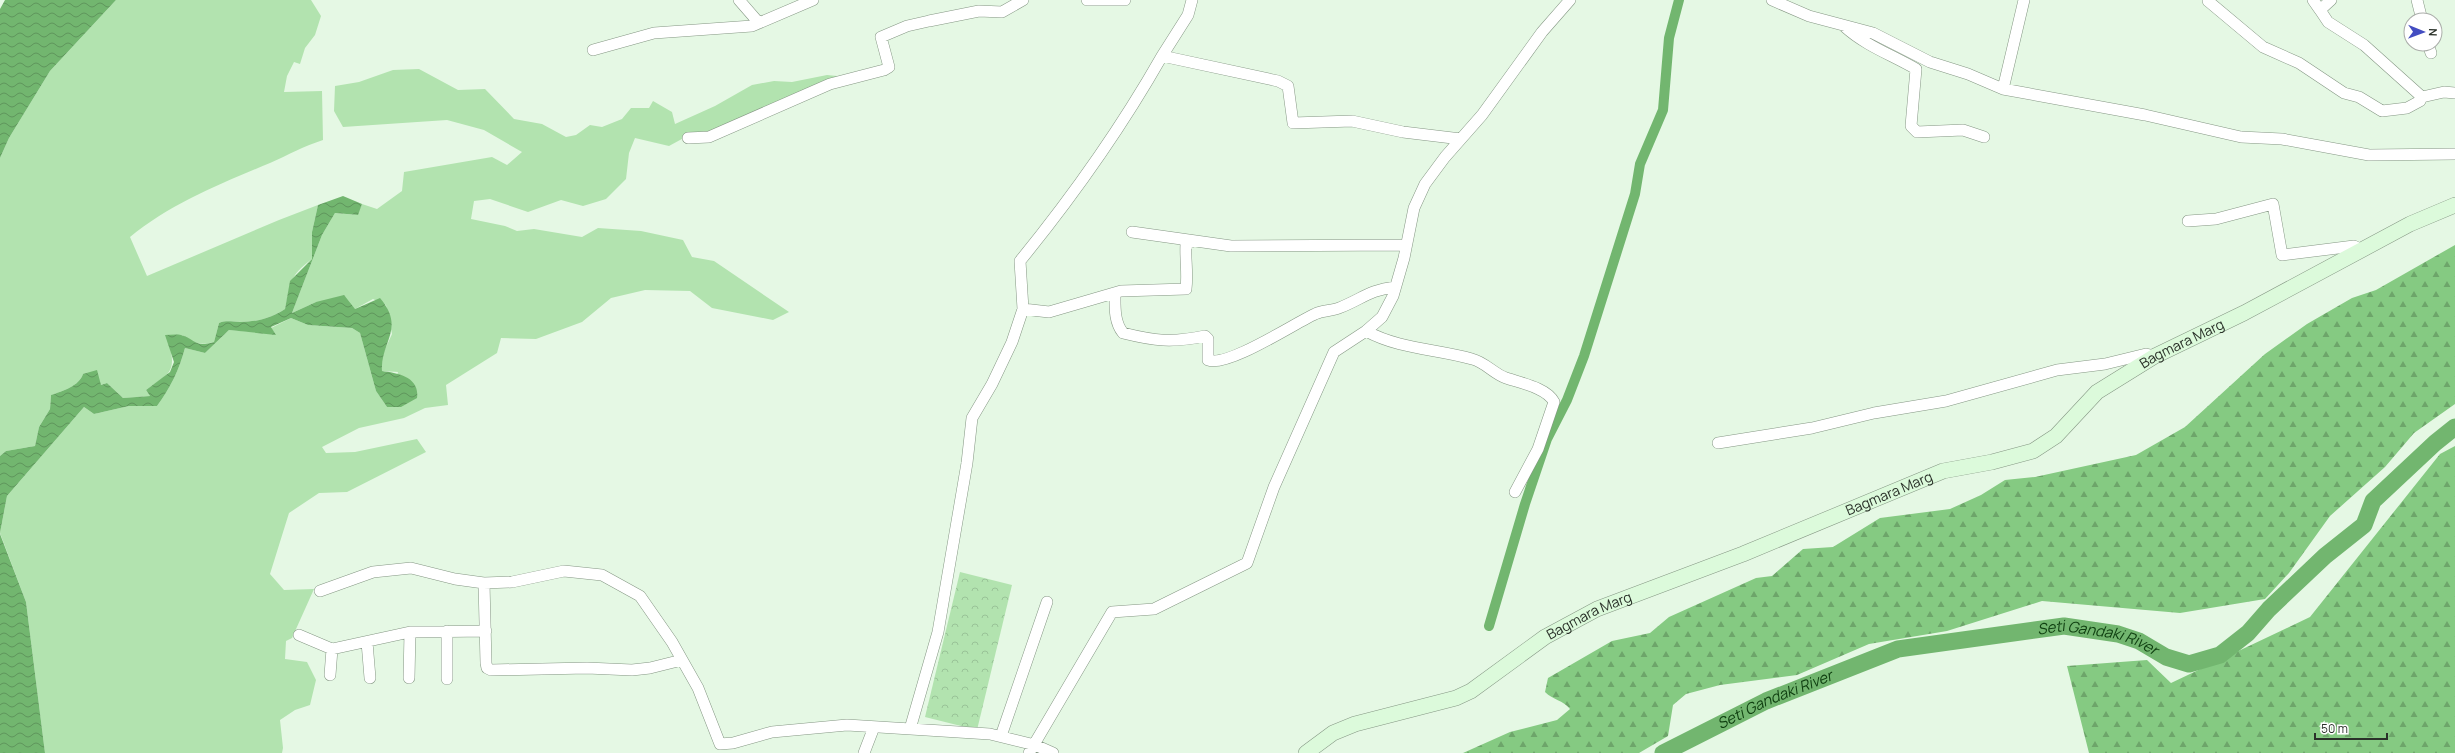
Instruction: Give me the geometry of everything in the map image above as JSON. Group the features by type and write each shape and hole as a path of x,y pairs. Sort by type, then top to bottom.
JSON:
{"main road":[{"name":"Bagmara Marg","path":"1306,753 1333,733 1355,724 1456,698 1471,692 1546,637 1597,609 1743,554 1943,471 1992,462 2033,451 2056,436 2097,392 2154,356 2244,313 2410,224 2455,205"}],"street":[{"path":"739,0 759,23"},
{"path":"593,50 654,33 752,26 813,0"},
{"path":"688,138 709,137 830,84 884,70 889,67 881,37 907,26 979,11 1002,12 1023,0"},
{"path":"1087,0 1125,0"},
{"path":"910,729 938,632 967,463 972,418 992,384 1012,342 1023,309 1020,261 1060,211 1108,144 1188,15 1192,0"},
{"path":"1032,749 1112,612 1154,608 1247,563 1274,487 1334,352 1366,331 1382,317 1395,287 1414,208 1425,184 1482,115 1542,32 1570,0"},
{"path":"1775,0 1809,16 1873,33 1930,62 1968,74 2003,89 2145,115 2241,137 2282,139 2369,155 2455,154"},
{"path":"2003,89 2024,0"},
{"path":"2209,0 2208,1 2263,47 2299,63 2344,93 2359,97 2382,111 2407,108 2420,101 2422,97 2444,92 2455,93"},
{"path":"2313,0 2328,22 2364,45 2422,97"},
{"path":"2320,10 2331,0"},
{"path":"2417,0 2420,12"},
{"path":"1843,25 1856,37 1916,69 1911,126 1917,132 1963,130 1984,137"},
{"path":"1162,56 1278,81 1288,86 1292,123 1352,121 1403,132 1461,139"},
{"path":"2188,221 2216,218 2273,204 2282,255 2354,246 2362,250"},
{"path":"1132,232 1231,246 1270,248 1406,245"},
{"path":"1023,309 1048,312 1115,293 1186,289 1188,274 1185,262 1186,244 1194,241"},
{"path":"1115,293 1118,328 1123,334 1180,342 1205,336 1208,339 1208,360 1213,362 1232,358 1317,312 1338,309 1376,289 1395,287"},
{"path":"1366,331 1383,340 1478,361 1504,378 1522,382 1551,395 1554,402 1538,449 1515,492"},
{"path":"1718,443 1812,428 1874,413 1946,402 2057,370 2105,364 2146,354 2154,356"},
{"path":"320,591 374,572 411,568 454,579 484,583 512,582 564,571 602,575 640,596 672,642 698,688 720,744 733,743 772,732 847,725 990,734 1002,736 1032,749 1053,753"},
{"path":"484,583 486,664 487,668 491,670 587,668 632,670 650,668 682,660"},
{"path":"1002,736 1047,602"},
{"path":"447,631 447,679"},
{"path":"299,635 332,649 410,632 486,631"},
{"path":"409,678 410,632"},
{"path":"367,642 370,678"},
{"path":"330,675 332,649"},
{"path":"864,753 874,727"}],"green space":[{"path":"116,0 311,0 321,16 315,35 305,48 300,64 294,62 287,76 284,92 322,91 323,140 234,178 179,204 162,214 130,237 147,276 318,205 312,232 312,259 294,276 290,286 285,309 280,312 258,320 246,322 227,321 219,323 214,342 201,344 182,335 170,348 172,364 168,374 146,390 150,396 123,398 107,383 101,385 83,374 74,385 51,395 50,409 39,427 35,446 6,451 0,456 0,158 9,138 50,71"},
{"path":"419,69 458,90 485,89 514,119 542,124 566,137 576,135 590,125 602,127 622,119 631,108 649,108 653,101 672,112 675,124 715,106 752,85 774,81 792,82 827,75 847,77 709,134 691,134 669,146 635,138 629,153 626,179 606,199 583,206 561,200 528,212 490,199 474,201 471,219 505,226 517,231 534,229 582,237 598,228 641,231 683,240 692,257 714,261 789,312 773,320 712,308 690,291 645,290 611,298 582,322 536,339 501,338 497,353 446,385 448,405 425,408 404,418 359,428 322,447 326,453 355,452 417,439 426,452 347,492 319,493 289,513 270,574 284,590 314,589 292,638 286,641 285,659 307,662 316,680 310,705 295,710 280,720 283,748 282,753 45,753 26,602 0,533 7,496 84,407 94,414 129,406 157,406 174,378 185,348 205,353 229,330 275,334 271,328 291,318 308,325 352,328 360,333 376,391 387,407 398,372 382,371 381,358 392,334 386,305 373,299 355,309 316,302 292,313 322,235 335,213 357,215 362,204 377,209 402,191 404,172 492,157 507,165 522,152 484,130 447,120 343,127 334,111 335,86 359,82 393,70"},
{"path":"2455,245 2455,404 2414,433 2385,467 2330,516 2289,573 2265,599 2180,613 2042,601 1947,631 1869,644 1797,675 1720,685 1686,694 1673,705 1668,736 1639,753 1463,753 1510,732 1557,720 1570,709 1545,692 1548,678 1612,641 1650,633 1669,617 1756,578 1772,576 1803,549 1833,547 1880,518 1950,509 1981,495 2005,480 2035,477 2136,455 2185,427 2265,354 2307,324 2352,298 2376,290"},
{"path":"2455,446 2455,753 2089,753 2067,666 2147,660 2171,683 2310,617 2440,454"},
{"path":"960,572 1012,585 977,730 925,717"}],"water":[{"path":"5,0 116,0 50,71 9,138 0,158 0,9"},
{"path":"343,196 362,204 358,215 335,213 322,235 292,313 316,302 344,295 355,309 380,298 391,318 392,327 384,352 382,371 407,377 415,385 417,398 401,407 387,407 376,391 360,333 352,328 308,325 291,318 271,327 276,335 229,330 205,353 185,348 174,378 157,406 129,406 94,414 84,407 7,496 0,533 0,456 6,451 35,446 39,427 50,409 51,395 74,385 83,374 97,370 101,385 107,383 123,398 150,396 146,390 170,372 174,362 165,335 181,335 196,342 207,344 214,342 219,323 227,321 246,322 258,320 275,315 285,309 290,281 312,259 312,232 318,205"},
{"path":"0,534 26,602 45,753 0,753"}],"waterway":[{"path":"1489,626 1525,504 1547,439 1567,400 1584,356 1635,194 1640,164 1663,110 1669,38 1679,0"},
{"name":"Seti Gandaki River","path":"1663,753 1766,701 1898,649 2064,626 2118,634 2139,641 2166,657 2189,664 2220,655 2248,633 2269,609 2325,556 2364,525 2373,501 2435,443 2455,427"}]}
